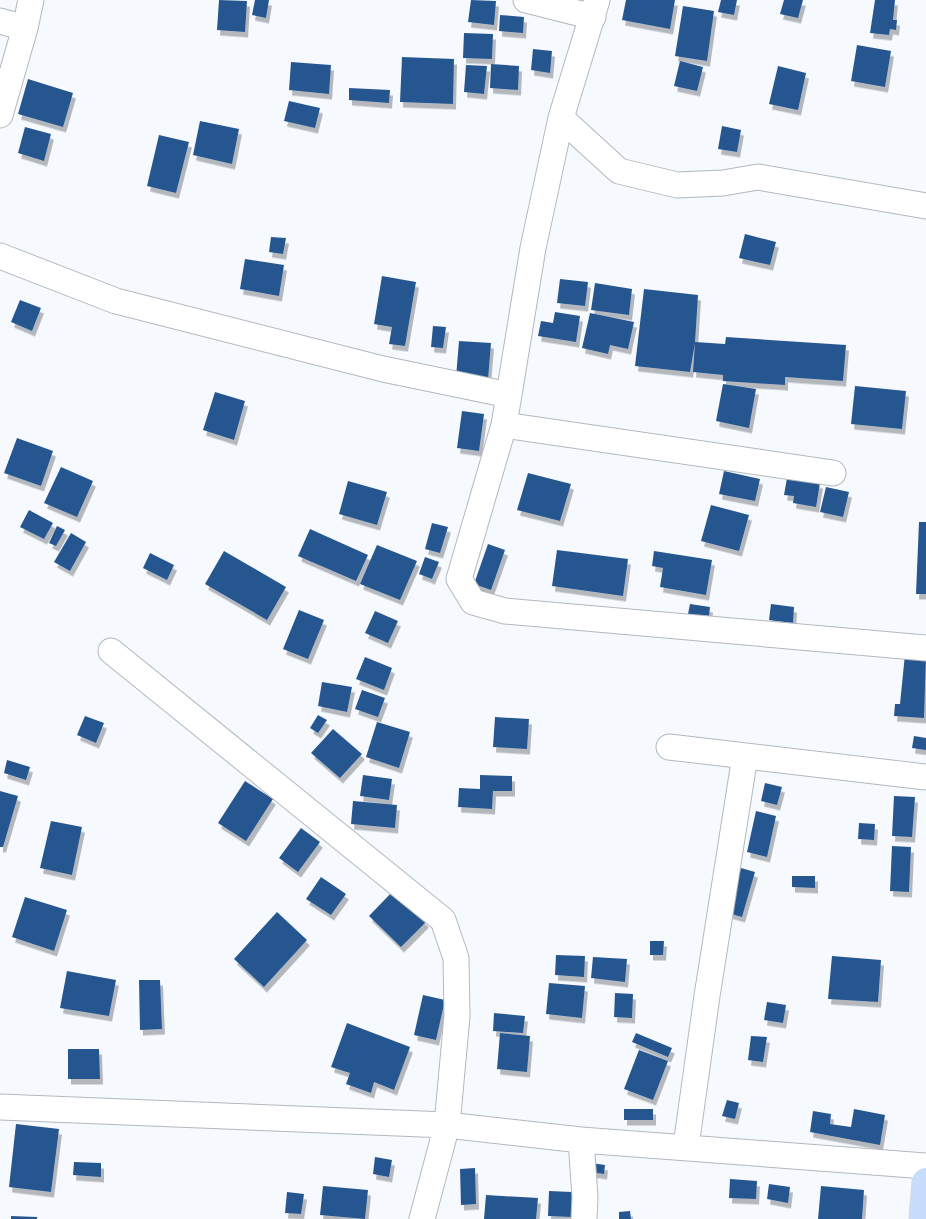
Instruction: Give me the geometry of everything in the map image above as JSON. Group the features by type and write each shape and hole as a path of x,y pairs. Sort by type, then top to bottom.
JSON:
{"main road":[{"path":"923,1219 926,1182"}],"street":[{"path":"0,116 31,0"},
{"path":"526,0 595,8 561,118 533,248 504,426 459,580 473,602 505,611 926,648"},
{"path":"0,21 24,28"},
{"path":"561,118 619,171 677,185 723,183 758,177 926,206"},
{"path":"0,256 116,301 383,370 509,395"},
{"path":"504,426 833,473"},
{"path":"111,652 443,920 456,958 457,1016 447,1125 422,1219"},
{"path":"669,747 926,777"},
{"path":"686,1146 707,996 745,756"},
{"path":"0,1110 447,1125 581,1140 686,1146 926,1166"},
{"path":"581,1140 585,1198 584,1219"}],"building":[{"path":"219,0 247,1 245,32 217,30"},
{"path":"255,0 269,0 266,18 252,15"},
{"path":"471,0 496,1 494,25 468,22"},
{"path":"626,0 675,0 670,29 622,20"},
{"path":"721,0 737,0 734,15 718,12"},
{"path":"784,0 803,0 798,18 780,14"},
{"path":"875,0 895,0 893,20 897,20 896,30 890,29 889,35 870,33"},
{"path":"683,6 714,11 707,61 675,56"},
{"path":"500,15 524,17 523,33 499,31"},
{"path":"464,33 493,34 492,59 463,58"},
{"path":"857,45 891,51 885,87 851,81"},
{"path":"533,49 552,51 550,73 531,70"},
{"path":"402,57 454,59 453,104 400,102"},
{"path":"680,61 703,67 697,91 674,86"},
{"path":"291,62 331,65 329,94 289,90"},
{"path":"491,64 519,66 518,90 490,88"},
{"path":"466,65 487,66 484,94 464,92"},
{"path":"778,66 806,73 798,110 769,104"},
{"path":"28,79 73,93 63,127 18,114"},
{"path":"349,88 390,90 389,103 349,100"},
{"path":"289,101 320,108 315,128 284,121"},
{"path":"200,121 239,129 232,164 193,155"},
{"path":"722,126 741,130 737,152 718,149"},
{"path":"25,127 51,134 44,161 18,153"},
{"path":"159,135 189,142 176,193 147,186"},
{"path":"745,234 776,242 770,265 739,258"},
{"path":"271,237 286,238 283,254 269,252"},
{"path":"245,259 284,265 279,296 240,289"},
{"path":"382,276 416,282 405,346 389,344 392,327 374,324"},
{"path":"560,279 588,282 585,306 557,303"},
{"path":"595,283 632,289 629,315 591,310"},
{"path":"644,289 698,295 695,342 725,344 726,337 846,345 843,381 785,377 785,385 723,381 723,375 693,372 695,343 690,372 635,366"},
{"path":"20,300 41,308 32,331 11,322"},
{"path":"555,312 580,316 576,342 538,336 541,321 553,323"},
{"path":"590,313 634,322 628,349 610,345 608,354 582,348"},
{"path":"433,326 446,327 443,348 431,347"},
{"path":"459,341 491,343 488,380 456,377"},
{"path":"723,384 756,389 749,428 716,421"},
{"path":"855,386 906,391 902,429 851,424"},
{"path":"215,392 245,401 234,440 203,430"},
{"path":"462,411 484,414 479,451 457,448"},
{"path":"17,438 53,451 41,486 4,473"},
{"path":"61,467 93,481 77,517 44,503"},
{"path":"724,471 760,479 755,501 719,494"},
{"path":"528,473 571,484 560,521 517,510"},
{"path":"787,478 820,483 816,507 793,503 794,496 784,495"},
{"path":"348,481 387,492 377,525 339,514"},
{"path":"826,487 849,492 843,517 820,512"},
{"path":"711,505 749,515 739,551 701,541"},
{"path":"29,510 53,523 44,539 20,527"},
{"path":"919,522 926,522 926,594 916,594"},
{"path":"432,523 448,527 440,553 425,549"},
{"path":"57,526 65,530 56,546 49,543"},
{"path":"310,529 368,555 356,581 298,556"},
{"path":"71,533 86,542 70,571 54,562"},
{"path":"488,544 505,550 491,590 474,584"},
{"path":"377,545 417,561 400,600 360,584"},
{"path":"557,550 628,559 623,596 552,586"},
{"path":"224,551 286,587 267,620 205,584"},
{"path":"654,551 712,560 706,595 660,587 663,568 652,566"},
{"path":"150,553 174,565 167,580 143,568"},
{"path":"425,557 439,562 432,579 419,574"},
{"path":"690,604 710,607 709,616 688,614"},
{"path":"771,604 794,607 793,623 769,620"},
{"path":"299,610 324,620 308,659 283,649"},
{"path":"375,611 398,621 388,643 365,633"},
{"path":"905,654 926,656 924,718 894,716 895,704 900,704"},
{"path":"365,657 392,668 384,690 356,679"},
{"path":"322,682 352,687 347,712 318,706"},
{"path":"362,690 385,698 378,717 355,709"},
{"path":"318,715 327,720 318,733 310,728"},
{"path":"85,716 104,723 96,743 77,735"},
{"path":"495,717 529,719 527,749 493,747"},
{"path":"377,722 410,732 399,768 366,757"},
{"path":"333,729 362,754 340,778 311,753"},
{"path":"914,736 926,738 926,750 912,748"},
{"path":"7,760 30,767 26,780 4,773"},
{"path":"363,775 392,779 389,800 360,796"},
{"path":"480,775 512,776 512,791 493,791 492,809 458,807 459,788 480,789"},
{"path":"245,781 273,799 246,841 218,823"},
{"path":"765,783 782,787 777,805 761,801"},
{"path":"0,791 18,796 3,847 0,847"},
{"path":"894,796 915,797 912,837 892,836"},
{"path":"353,801 397,805 395,828 351,824"},
{"path":"756,811 776,816 767,857 747,852"},
{"path":"51,821 82,827 72,875 40,868"},
{"path":"859,823 875,824 874,840 858,839"},
{"path":"301,828 320,842 298,872 279,858"},
{"path":"892,846 911,847 909,892 890,891"},
{"path":"741,868 755,872 742,917 728,913"},
{"path":"792,876 815,876 815,888 792,887"},
{"path":"321,877 346,894 331,915 306,899"},
{"path":"393,891 426,922 401,947 369,916"},
{"path":"25,897 67,910 54,951 12,937"},
{"path":"277,912 307,940 264,987 234,959"},
{"path":"650,941 664,941 663,955 650,955"},
{"path":"556,955 585,956 584,977 555,975"},
{"path":"832,956 881,960 878,1002 828,999"},
{"path":"593,957 627,959 625,982 591,978"},
{"path":"67,971 116,980 109,1016 60,1008"},
{"path":"139,980 160,980 162,1029 140,1030"},
{"path":"549,983 585,986 582,1018 546,1014"},
{"path":"615,993 633,994 632,1018 614,1017"},
{"path":"423,995 445,1000 436,1040 414,1035"},
{"path":"767,1002 786,1005 783,1023 764,1020"},
{"path":"494,1013 525,1016 523,1033 493,1031"},
{"path":"347,1023 410,1047 394,1090 374,1082 371,1093 346,1084 350,1073 331,1067"},
{"path":"500,1033 530,1036 527,1072 497,1069"},
{"path":"636,1033 672,1048 668,1057 632,1042"},
{"path":"751,1036 767,1037 763,1062 748,1060"},
{"path":"68,1049 99,1049 100,1079 68,1079"},
{"path":"639,1050 668,1061 653,1100 624,1089"},
{"path":"727,1100 739,1103 735,1119 722,1116"},
{"path":"624,1109 653,1109 653,1120 624,1120"},
{"path":"854,1109 885,1115 880,1145 810,1132 813,1111 831,1114 830,1124 851,1127"},
{"path":"16,1124 59,1129 51,1192 9,1187"},
{"path":"375,1157 392,1160 389,1177 373,1174"},
{"path":"74,1162 101,1163 101,1177 73,1175"},
{"path":"591,1163 605,1165 604,1174 590,1172"},
{"path":"475,1168 476,1204 461,1205 460,1169"},
{"path":"730,1179 757,1181 756,1199 729,1198"},
{"path":"769,1184 790,1187 788,1203 767,1199"},
{"path":"323,1186 368,1190 365,1219 320,1215"},
{"path":"821,1186 864,1190 862,1219 818,1219"},
{"path":"549,1191 572,1192 571,1217 548,1216"},
{"path":"287,1192 304,1194 301,1214 285,1213"},
{"path":"486,1195 538,1198 536,1219 484,1219"},
{"path":"630,1211 631,1219 619,1219 619,1212"},
{"path":"11,1216 37,1217 37,1219 11,1219"}]}
